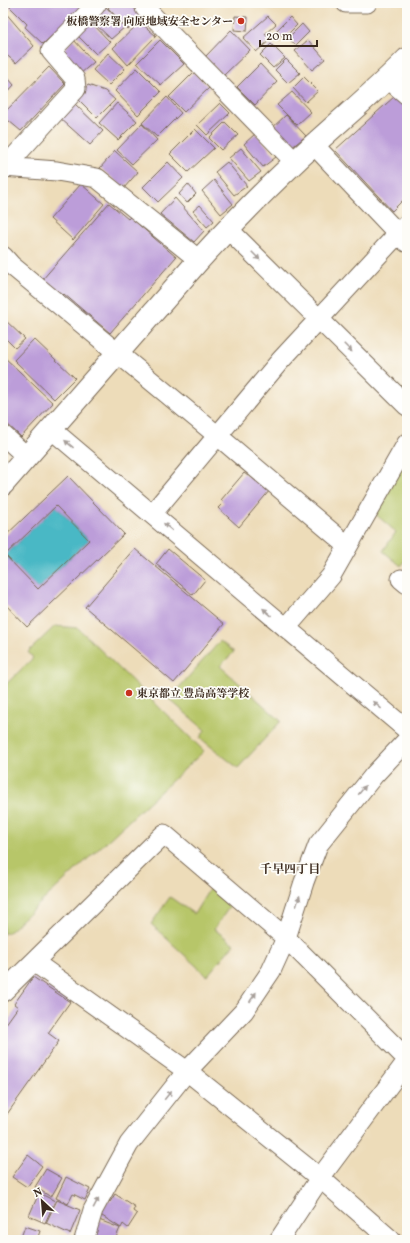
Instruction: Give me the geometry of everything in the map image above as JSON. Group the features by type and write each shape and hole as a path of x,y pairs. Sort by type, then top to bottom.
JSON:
{"street":[{"path":"4,167 76,89 75,78 51,51 97,3"},
{"path":"145,3 145,8 295,162"},
{"path":"346,3 367,3"},
{"path":"3,484 199,260 228,229 295,162 388,79 407,59"},
{"path":"388,79 407,95"},
{"path":"152,514 280,361 319,319 404,234 314,145"},
{"path":"4,167 57,171 97,178 199,260"},
{"path":"228,229 407,406"},
{"path":"3,256 11,266 218,436 348,546"},
{"path":"51,429 407,730"},
{"path":"3,435 27,457"},
{"path":"286,628 331,576 407,443"},
{"path":"84,1240 93,1210 129,1144 187,1071 244,1011 271,971 286,938 318,845 374,775 407,740"},
{"path":"3,992 164,834 286,938 407,1060 320,1178 279,1240"},
{"path":"34,962 187,1071 320,1178 391,1240"}],"green space":[{"path":"407,454 407,559 401,566 383,551 396,532 373,512"},
{"path":"55,626 78,628 204,751 10,931 3,934 3,687 33,658 28,652"},
{"path":"220,641 234,652 220,666 281,721 238,768 200,738 205,730 169,699"},
{"path":"210,888 230,906 214,929 234,944 207,976 151,924 170,897 194,914"}],"water":[{"path":"56,506 89,540 38,589 5,555"}],"building":[{"path":"6,3 86,4 43,44 25,27 27,24"},
{"path":"104,5 125,27 111,39 90,19"},
{"path":"111,5 132,5 142,17 128,29 108,8"},
{"path":"4,11 34,46 16,63 3,52"},
{"path":"235,16 248,17 247,31 234,30"},
{"path":"268,16 276,24 265,34 270,40 256,52 243,38"},
{"path":"290,17 297,25 284,38 276,31"},
{"path":"89,20 110,42 96,54 76,34"},
{"path":"140,22 156,36 128,65 113,48"},
{"path":"302,24 309,32 296,45 288,38"},
{"path":"231,30 250,50 223,76 205,57"},
{"path":"73,39 94,62 80,74 60,54"},
{"path":"160,40 184,64 161,85 137,63"},
{"path":"308,40 325,59 312,70 295,51"},
{"path":"271,44 285,58 273,68 260,55"},
{"path":"108,53 125,69 109,85 93,70"},
{"path":"286,59 300,73 288,83 275,70"},
{"path":"260,64 277,82 255,105 237,87"},
{"path":"49,67 65,84 21,131 3,116 3,114"},
{"path":"137,68 161,92 138,115 115,91"},
{"path":"3,72 14,85 6,94 3,91"},
{"path":"194,72 209,88 184,112 169,97"},
{"path":"304,77 318,91 306,102 293,88"},
{"path":"88,85 105,91 115,100 97,118 77,98"},
{"path":"292,92 311,112 297,125 277,105"},
{"path":"395,96 407,109 407,196 392,211 335,150"},
{"path":"167,97 181,113 157,137 142,123"},
{"path":"74,103 103,131 90,145 60,118"},
{"path":"117,103 137,121 118,140 99,123"},
{"path":"220,103 230,113 207,135 197,125"},
{"path":"286,115 306,136 291,148 271,129"},
{"path":"225,122 238,135 221,150 209,138"},
{"path":"142,124 157,140 132,164 117,150"},
{"path":"195,129 214,148 188,172 170,154"},
{"path":"256,133 276,157 263,167 244,144"},
{"path":"241,148 261,172 249,181 229,158"},
{"path":"115,151 138,172 124,188 100,168"},
{"path":"168,162 183,178 158,202 143,187"},
{"path":"227,162 247,186 234,195 215,172"},
{"path":"214,180 233,204 221,214 202,191"},
{"path":"81,184 104,204 73,240 50,219"},
{"path":"188,184 196,194 187,203 179,194"},
{"path":"175,198 204,231 194,242 160,214"},
{"path":"109,203 128,219 130,217 176,257 110,333 64,294 61,297 42,280"},
{"path":"200,205 214,221 207,227 193,211"},
{"path":"3,318 25,339 15,348 5,338 3,340"},
{"path":"34,339 75,378 54,399 14,360"},
{"path":"3,356 53,403 21,437 3,420"},
{"path":"244,473 248,476 251,473 270,490 239,527 218,508 224,502 221,500"},
{"path":"68,476 124,534 27,627 3,602 3,538","holes":["56,506 89,540 38,589 5,555"]},
{"path":"135,549 224,624 174,683 85,607"},
{"path":"168,549 205,580 193,595 156,564"},
{"path":"33,977 70,1002 48,1033 59,1041 5,1117 3,1115 3,1028 18,1007 14,1004"},
{"path":"28,1155 42,1166 27,1187 12,1177"},
{"path":"46,1169 62,1178 51,1197 35,1187"},
{"path":"66,1177 90,1189 85,1200 73,1194 68,1204 56,1198"},
{"path":"39,1193 55,1201 45,1223 29,1216"},
{"path":"115,1194 135,1207 133,1211 137,1214 128,1228 123,1224 121,1228 99,1214 108,1200 110,1202"},
{"path":"57,1200 80,1210 70,1234 46,1223"},
{"path":"99,1220 120,1228 115,1240 91,1240"},
{"path":"25,1226 40,1231 37,1240 20,1240"}],"place":[{"name":"板橋警察署 向原地域安全センター","path":"241,21"},
{"name":"東京都立 豊島高等学校","path":"129,693"}],"district":[{"name":"千早四丁目","path":"290,869"}]}
